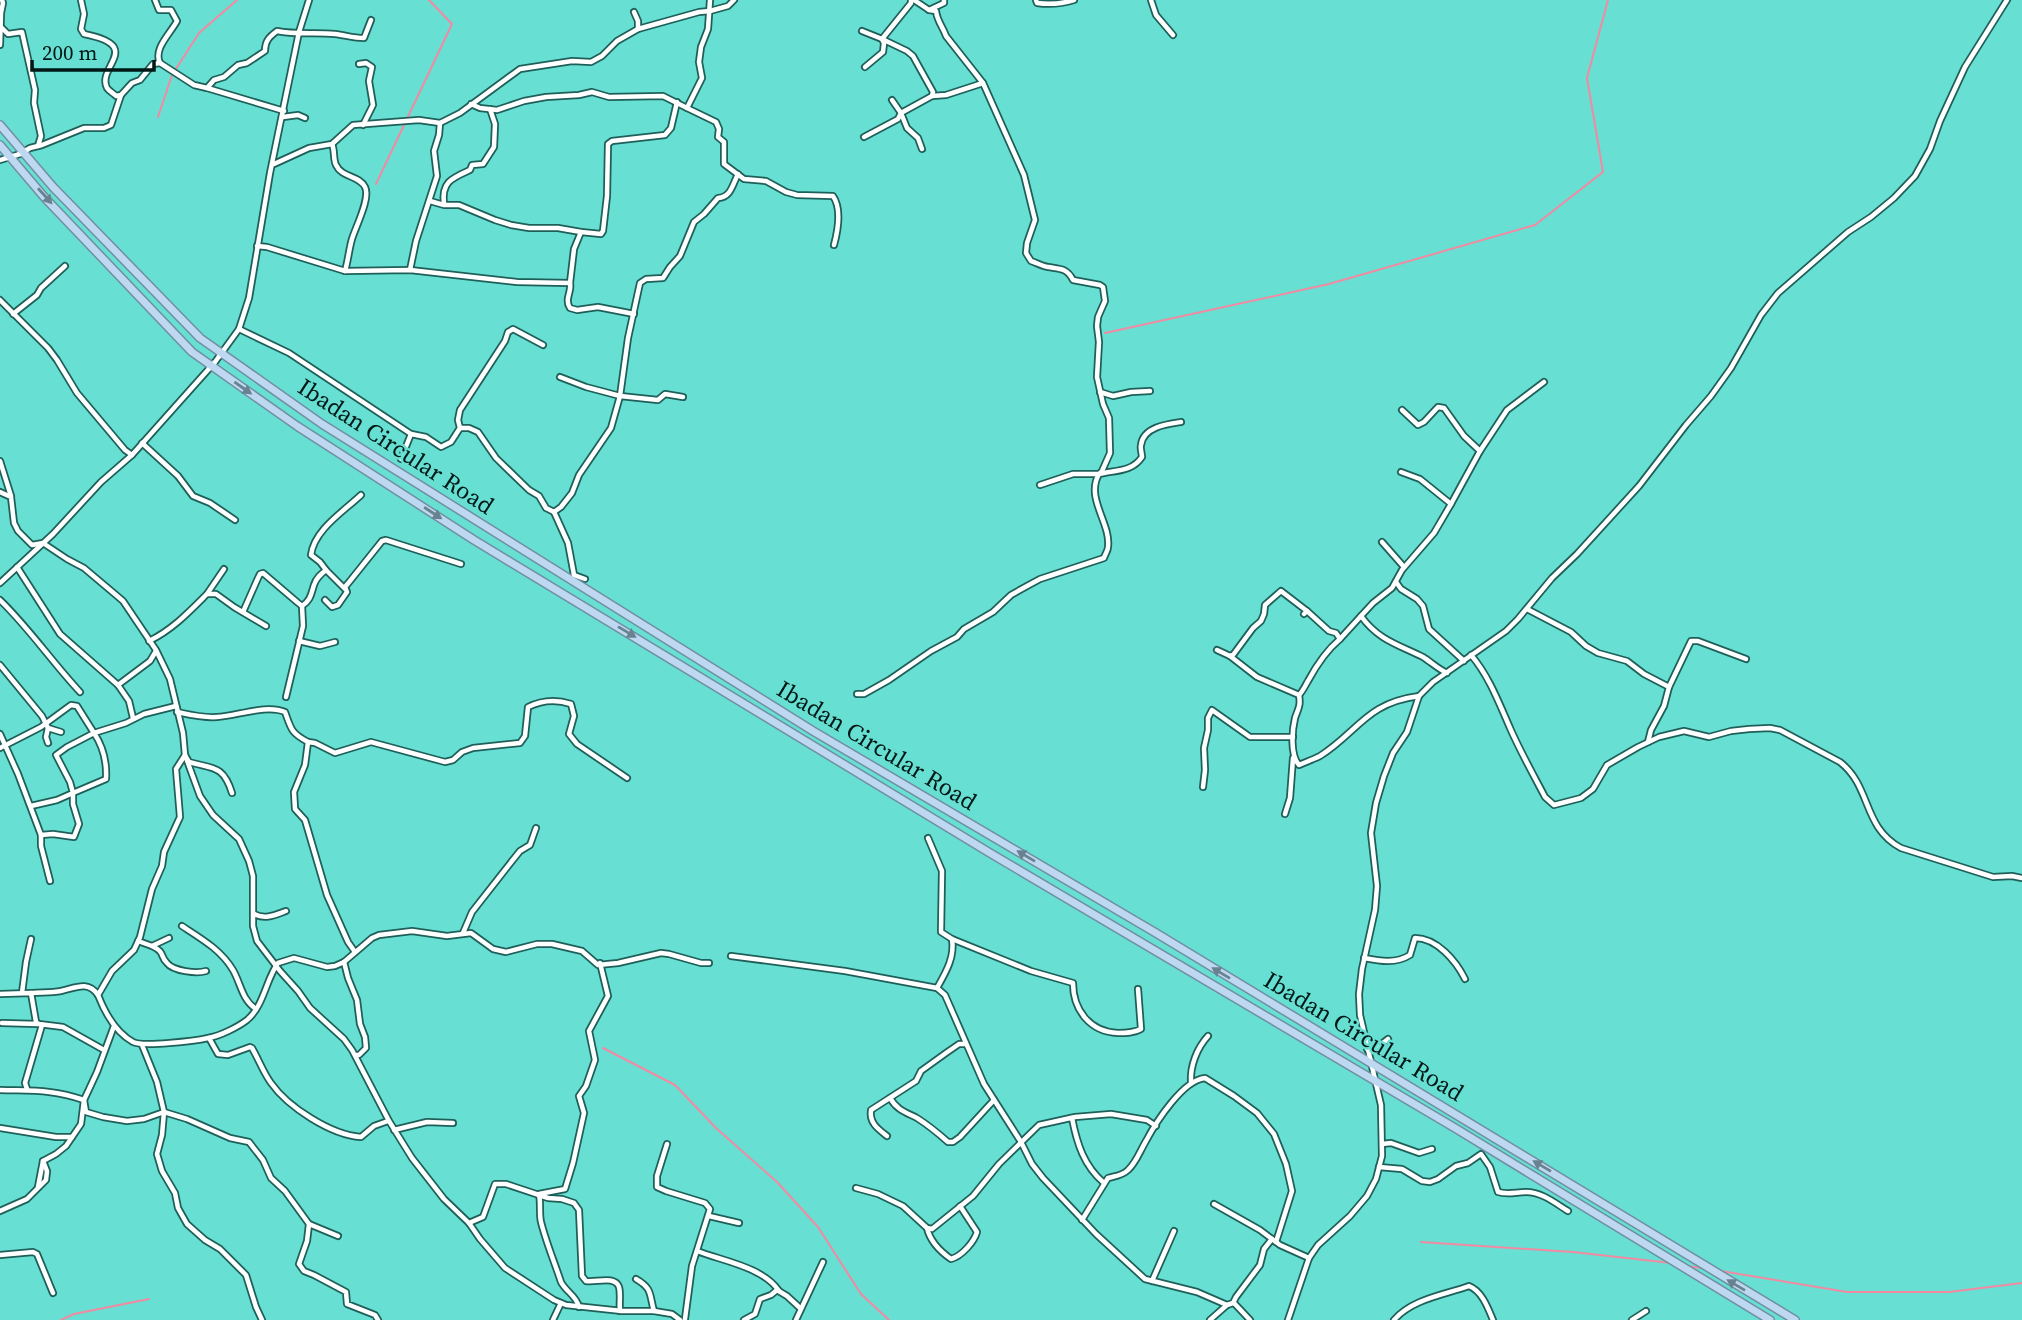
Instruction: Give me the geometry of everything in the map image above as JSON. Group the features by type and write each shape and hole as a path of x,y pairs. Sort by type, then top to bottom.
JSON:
{"highway":[{"name":"Ibadan Circular Road","path":"0,125 53,187 200,338 322,424 813,731 1156,933 1795,1320"},
{"name":"Ibadan Circular Road","path":"0,145 45,198 192,352 297,426 474,540 1770,1320"}],"street":[{"path":"0,45 2,0"},
{"path":"81,0 84,14 81,29 84,34 100,37 114,46 106,80 107,88 116,96 121,96"},
{"path":"155,0 159,10 171,10 177,21 158,52 160,64"},
{"path":"0,583 43,543 101,482 132,455 215,362 239,329 249,298 299,32 309,0"},
{"path":"687,108 702,78 699,62 708,29 710,0"},
{"path":"274,164 310,148 332,144 353,125 419,120 440,123 460,113 520,69 572,61 590,62 638,29 728,6 734,0"},
{"path":"857,694 864,694 889,680 957,637 964,629 993,612 1011,595 1040,579 1104,558 1108,547 1094,482 1110,453 1109,418 1097,377 1097,326 1105,300 1103,287 1073,280 1070,274 1061,268 1047,267 1031,261 1026,253 1035,220 1024,175 983,83 946,36 937,20 936,11 912,0 882,39"},
{"path":"1035,0 1037,3 1050,5 1074,0"},
{"path":"1150,0 1156,15 1173,35"},
{"path":"1288,1320 1309,1258 1318,1245 1350,1216 1367,1196 1376,1179 1382,1156 1381,1105 1360,1015 1359,994 1377,886 1371,833 1376,803 1393,752 1407,732 1419,696 1433,682 1506,631 1639,486 1711,396 1778,293 1848,232 1895,198 1915,176 1930,149 1959,79 2007,0"},
{"path":"929,10 946,1"},
{"path":"634,12 638,29"},
{"path":"207,88 214,80 225,77 237,65 247,63 265,51 265,44 270,36 277,32 364,38 371,20"},
{"path":"0,26 8,34 22,32 35,90 34,103 41,136 38,146"},
{"path":"862,31 913,56 933,92 932,96"},
{"path":"865,67 883,52 882,39"},
{"path":"359,64 366,63 372,67 369,81 373,105 363,125"},
{"path":"0,160 84,128 104,128 111,125 121,96 132,83 140,80 153,64 160,64 194,85 284,114 298,114 305,118"},
{"path":"864,137 898,120 901,113 932,96 983,83"},
{"path":"470,104 496,110 524,101 592,92 609,97 663,96 716,122 718,136 724,142 724,164 744,179 766,181 797,195 832,196 836,202 838,222 834,245"},
{"path":"892,100 907,128 918,138 922,149"},
{"path":"430,201 459,205 511,225 601,234 607,207 608,144 612,141 665,135 671,128 677,102"},
{"path":"444,205 448,181 470,170 472,165 483,164 494,147 495,124 490,109"},
{"path":"410,270 416,241 437,176 434,151 440,123"},
{"path":"332,144 334,162 339,170 359,180 367,192 357,220 358,226 352,239 345,271"},
{"path":"554,512 572,494 579,475 611,428 620,396 628,338 640,283 646,279 663,278 680,256 694,222 718,198 728,195 738,174"},
{"path":"581,232 574,249 567,300 570,308 577,310 598,307 634,314"},
{"path":"257,246 345,271 410,270 517,282 570,283"},
{"path":"13,314 37,295 65,266"},
{"path":"0,300 48,348 77,393 132,455"},
{"path":"239,329 289,353 411,434 426,437 441,447 451,442 460,428 460,410 505,341 508,332 513,329 543,345"},
{"path":"560,377 620,396 658,400 665,394 683,397"},
{"path":"1286,814 1290,798 1295,719 1301,705 1299,695 1332,646 1373,603 1392,588 1405,567 1434,533 1480,451 1507,410 1544,382"},
{"path":"1100,392 1113,396 1150,391"},
{"path":"1402,410 1418,425 1438,407 1444,408 1464,436 1480,451"},
{"path":"1040,485 1073,474 1099,474 1136,465 1142,457 1141,444 1145,434 1158,427 1181,422"},
{"path":"460,428 478,432 496,458 554,512 568,542 574,575 585,579"},
{"path":"401,459 411,434"},
{"path":"142,443 178,476 193,496 211,503 235,520"},
{"path":"0,461 11,497 13,523 18,531 32,545 43,543 85,568 123,601 156,650 170,679 183,733 185,755 204,803 242,844 253,876 253,926 257,941 310,1008 344,1039 356,1055 389,1121 412,1158 505,1268 561,1303 620,1311 654,1311 684,1319 692,1266 709,1209 705,1203 657,1187 657,1176 667,1144"},
{"path":"1401,472 1420,479 1451,504"},
{"path":"0,492 11,497"},
{"path":"347,592 311,555 312,545 321,531 361,495"},
{"path":"347,592 345,587 382,541 386,540 461,564"},
{"path":"1382,542 1405,567"},
{"path":"17,567 60,634 118,685 129,701 133,718"},
{"path":"149,641 162,635 182,618 206,594 224,569"},
{"path":"302,606 308,602 314,583 326,570"},
{"path":"243,612 260,574 263,573 302,606 304,617 286,696"},
{"path":"1396,581 1401,589 1423,606 1429,629 1464,661"},
{"path":"1230,656 1261,621 1265,606 1281,591 1329,631 1336,633 1340,639"},
{"path":"325,600 332,607 338,605 347,592"},
{"path":"206,594 216,594 266,626"},
{"path":"0,600 80,692"},
{"path":"1527,609 1571,632 1598,653 1627,661 1644,674 1669,687"},
{"path":"1361,617 1386,640 1422,657 1447,673"},
{"path":"1648,742 1690,641 1698,640 1746,659"},
{"path":"299,641 320,646 335,642"},
{"path":"118,685 150,661 156,650"},
{"path":"1217,650 1230,656 1257,677 1299,695"},
{"path":"1471,655 1497,697 1545,797 1551,804 1557,805 1581,798 1593,789 1607,765 1648,742 1672,733 1684,731 1709,737 1731,731 1770,728 1780,730 1849,769 1859,782 1868,810 1890,842 1901,848 1993,877 2022,878"},
{"path":"1,669 47,725 61,732"},
{"path":"1293,757 1299,765 1319,756 1377,709 1419,696"},
{"path":"41,835 74,837 79,824 70,782 56,755 94,733 158,709 177,709 199,717 214,718 250,711 280,710 285,712 295,735 335,753 371,742 445,762 453,761 462,752 473,748 520,743 525,736 528,707 538,702 559,700 572,704 574,716 569,734 577,744 628,778"},
{"path":"3,746 47,725 72,705 77,706 100,742 106,761 106,779 57,800 31,806"},
{"path":"1203,787 1203,748 1212,710 1250,737 1293,737"},
{"path":"47,725 48,743"},
{"path":"0,734 41,835 41,846 50,881"},
{"path":"308,741 305,765 293,792 295,809 305,820 327,895 355,952"},
{"path":"185,755 189,762 218,770 226,778 232,793"},
{"path":"98,995 112,971 134,950 138,941 164,852 180,817 176,769 185,755"},
{"path":"463,933 472,912 520,851 530,845 536,828"},
{"path":"928,838 942,870 941,932 1031,971 1073,983 1073,998 1078,1009 1088,1022 1102,1031 1141,1030 1138,989"},
{"path":"254,914 258,917 272,917 286,911"},
{"path":"182,926 215,948 232,969 249,1005 256,1009"},
{"path":"0,994 61,991 84,985 94,989 120,1032 142,1045 209,1038 246,1021 256,1009 276,966 286,959 294,958 327,967 344,962 379,934 412,931 447,936 471,933 493,949 506,952 537,944 552,944 582,951 598,965 662,953 709,963"},
{"path":"152,946 169,938"},
{"path":"1364,958 1382,962 1404,959 1410,955 1415,938 1421,938 1449,955 1465,979"},
{"path":"22,993 31,939"},
{"path":"937,988 947,971 954,949 952,939"},
{"path":"138,941 160,950 167,963 172,966 195,974 206,971"},
{"path":"731,956 845,971 937,988 945,995 984,1084 1043,1178 1082,1220 1145,1279 1197,1292 1227,1305"},
{"path":"344,962 358,1000 360,1024 365,1037 366,1048 356,1055"},
{"path":"539,1194 565,1189 573,1163 584,1113 579,1096 586,1086 595,1060 589,1031 608,996 600,963"},
{"path":"31,993 34,1020 41,1025"},
{"path":"2,1024 63,1027 104,1050"},
{"path":"27,1089 25,1083 41,1025"},
{"path":"0,1211 27,1199 46,1180 44,1161 66,1146 74,1136 81,1124 84,1100 114,1025"},
{"path":"1191,1082 1192,1066 1201,1043 1208,1036"},
{"path":"209,1038 218,1054 228,1055 252,1048 278,1092 300,1111 335,1131 361,1137 374,1126 389,1121"},
{"path":"1367,1049 1379,1046 1388,1039"},
{"path":"887,1136 873,1123 871,1110 916,1081 921,1071 938,1058 959,1044 965,1044"},
{"path":"142,1045 157,1082 164,1112 157,1154 162,1171 176,1193 178,1208 187,1224 220,1249 246,1275 262,1320"},
{"path":"1082,1220 1104,1183 1108,1178 1121,1175 1129,1169 1156,1126 1191,1082 1205,1078 1256,1113 1274,1134 1286,1164 1292,1191 1274,1240 1264,1250 1260,1265 1233,1303 1210,1320"},
{"path":"0,1090 27,1089 66,1094 84,1100"},
{"path":"890,1098 905,1114 923,1122 948,1143 960,1137 994,1100"},
{"path":"84,1100 86,1112 127,1121 164,1112"},
{"path":"164,1112 230,1138 249,1142 263,1160 271,1178 285,1191 309,1224 338,1236"},
{"path":"927,1228 932,1229 972,1196 1039,1125 1093,1114 1111,1114 1147,1120 1156,1126"},
{"path":"1072,1118 1080,1152 1094,1174 1104,1183"},
{"path":"394,1130 427,1122 453,1123"},
{"path":"0,1128 56,1137 74,1136"},
{"path":"1382,1144 1391,1143 1419,1153 1432,1149"},
{"path":"1379,1167 1402,1168 1422,1181 1430,1182 1481,1154 1490,1167 1498,1192 1534,1193 1568,1211"},
{"path":"469,1223 483,1217 495,1184 506,1184 548,1198 574,1203 579,1210 582,1276 586,1281 594,1283 611,1280 616,1282 619,1286 620,1311"},
{"path":"856,1188 878,1194 903,1206 927,1228 929,1235 951,1259 956,1258 977,1232 960,1206"},
{"path":"539,1194 540,1218 547,1245 561,1282 572,1293 579,1307"},
{"path":"1214,1204 1309,1258"},
{"path":"709,1216 739,1223"},
{"path":"309,1224 307,1241 299,1264 303,1271 346,1292 347,1304 374,1315 378,1320"},
{"path":"1152,1281 1174,1231"},
{"path":"696,1251 758,1272 800,1308"},
{"path":"0,1255 33,1252 37,1254 53,1293"},
{"path":"796,1320 823,1262"},
{"path":"636,1279 649,1290 654,1311"},
{"path":"1394,1320 1416,1303 1469,1286 1480,1293 1493,1320"},
{"path":"744,1320 755,1314 760,1299 779,1291"},
{"path":"553,1320 561,1303"},
{"path":"1233,1303 1250,1320"},
{"path":"1632,1320 1646,1311"}],"waterway":[{"path":"158,117 172,75 199,33 237,0"},
{"path":"376,184 452,24 429,0"},
{"path":"1105,333 1329,284 1535,225 1603,172 1587,78 1608,0"},
{"path":"603,1048 675,1085 716,1128 777,1182 818,1227 861,1294 889,1320"},
{"path":"1421,1242 1573,1252 1671,1263"},
{"path":"1687,1266 1702,1268"},
{"path":"1721,1271 1847,1292 1949,1292 2022,1283"},
{"path":"61,1320 74,1314 149,1299"}]}
